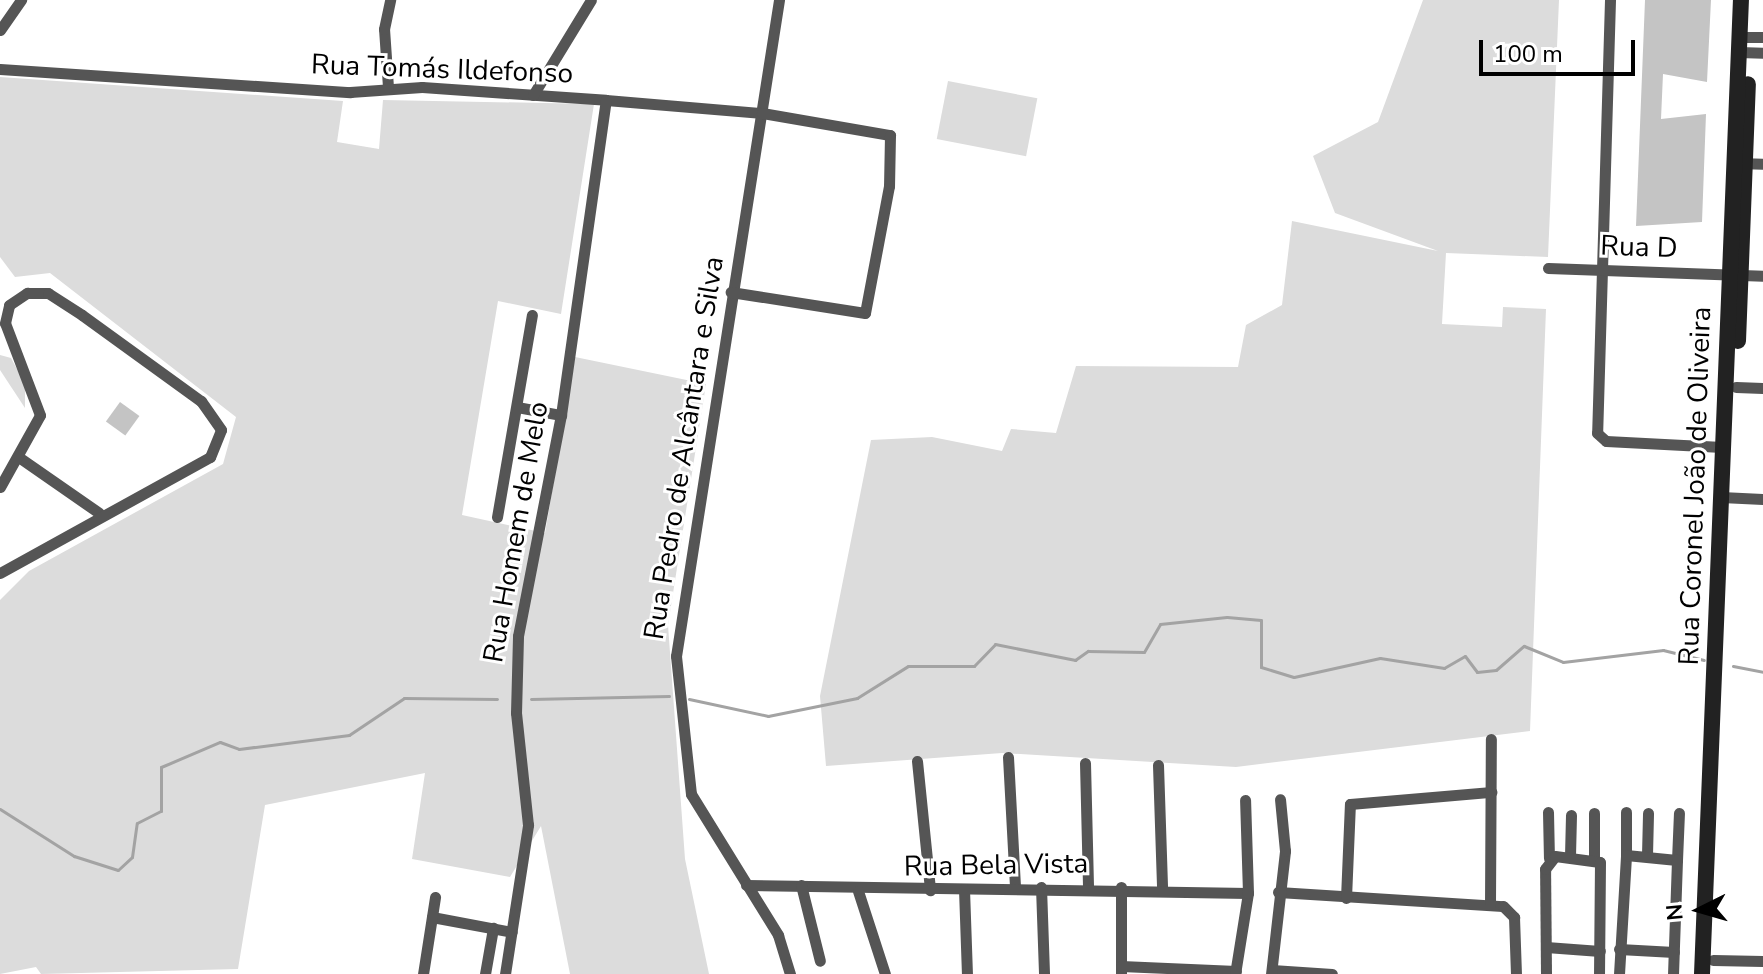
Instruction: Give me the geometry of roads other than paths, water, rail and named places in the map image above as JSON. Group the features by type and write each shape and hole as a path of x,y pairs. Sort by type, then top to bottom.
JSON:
{"street":[{"path":"0,30 21,0"},
{"path":"388,87 384,29 390,0"},
{"path":"533,95 591,0"},
{"name":"Rua Pedro de Alcântara e Silva","path":"779,0 731,292 676,675 691,794 778,935 790,974"},
{"path":"1610,0 1601,270 1600,438 1722,447"},
{"name":"Rua Coronel João de Oliveira","path":"1741,0 1750,45"},
{"name":"Rua Coronel João de Oliveira","path":"1713,967 1726,497 1722,447 1747,163 1751,0"},
{"name":"Rua Tomás Ildefonso","path":"0,69 350,92 388,87 606,100 762,113 890,135 893,155 865,313 731,292"},
{"name":"Rua Homem de Melo","path":"505,974 528,825 515,661 561,415 606,100"},
{"name":"Rua D","path":"1548,268 1763,276"},
{"name":"Rua Coronel João de Oliveira","path":"1702,974 1726,497 1736,387 1735,275"},
{"path":"0,487 36,430 39,400 6,314 17,298 41,292 201,401 221,430 210,457 99,513 0,573"},
{"path":"497,517 532,315"},
{"path":"1736,387 1763,388"},
{"path":"517,407 561,415"},
{"path":"20,458 99,513"},
{"path":"1726,497 1763,499"},
{"path":"1490,905 1491,739"},
{"path":"1008,757 1015,888"},
{"path":"917,761 930,890"},
{"path":"1085,763 1088,887"},
{"path":"1158,765 1162,888"},
{"path":"1346,898 1350,804 1491,792"},
{"path":"1280,799 1285,851 1278,892 1272,972 1332,974"},
{"path":"1121,887 1121,970 1236,973 1248,893 1245,800"},
{"path":"1546,974 1548,812"},
{"path":"1619,974 1626,812"},
{"path":"1594,813 1594,857 1603,875 1599,974"},
{"path":"1647,855 1648,813"},
{"path":"1673,974 1679,813"},
{"path":"1570,856 1571,815"},
{"path":"1626,855 1677,860"},
{"path":"1549,858 1594,857"},
{"name":"Rua Bela Vista","path":"746,885 801,885 858,891 1121,887 1248,893"},
{"path":"801,885 820,961"},
{"path":"1041,887 1044,974"},
{"path":"964,889 967,974"},
{"path":"858,891 885,974"},
{"path":"1278,892 1507,908 1516,926 1516,974"},
{"path":"423,974 435,897"},
{"path":"432,917 512,932"},
{"path":"485,974 493,928"},
{"path":"1546,947 1600,951"},
{"path":"1619,949 1674,952"},
{"path":"1713,967 1763,961"}],"waterway":[{"path":"689,699 768,716 857,698 908,666 974,666 995,644 1075,660 1088,651 1144,652 1160,624 1227,617 1261,620 1261,667 1294,677 1380,658 1444,668 1465,656 1477,672 1496,670 1524,646 1563,662 1663,650 1704,660"},
{"path":"1733,666 1763,672"},
{"path":"531,699 669,696"},
{"path":"0,809 74,856 118,870 132,857 137,823 161,811 161,767 220,742 239,749 349,735 404,698 497,699"}]}
